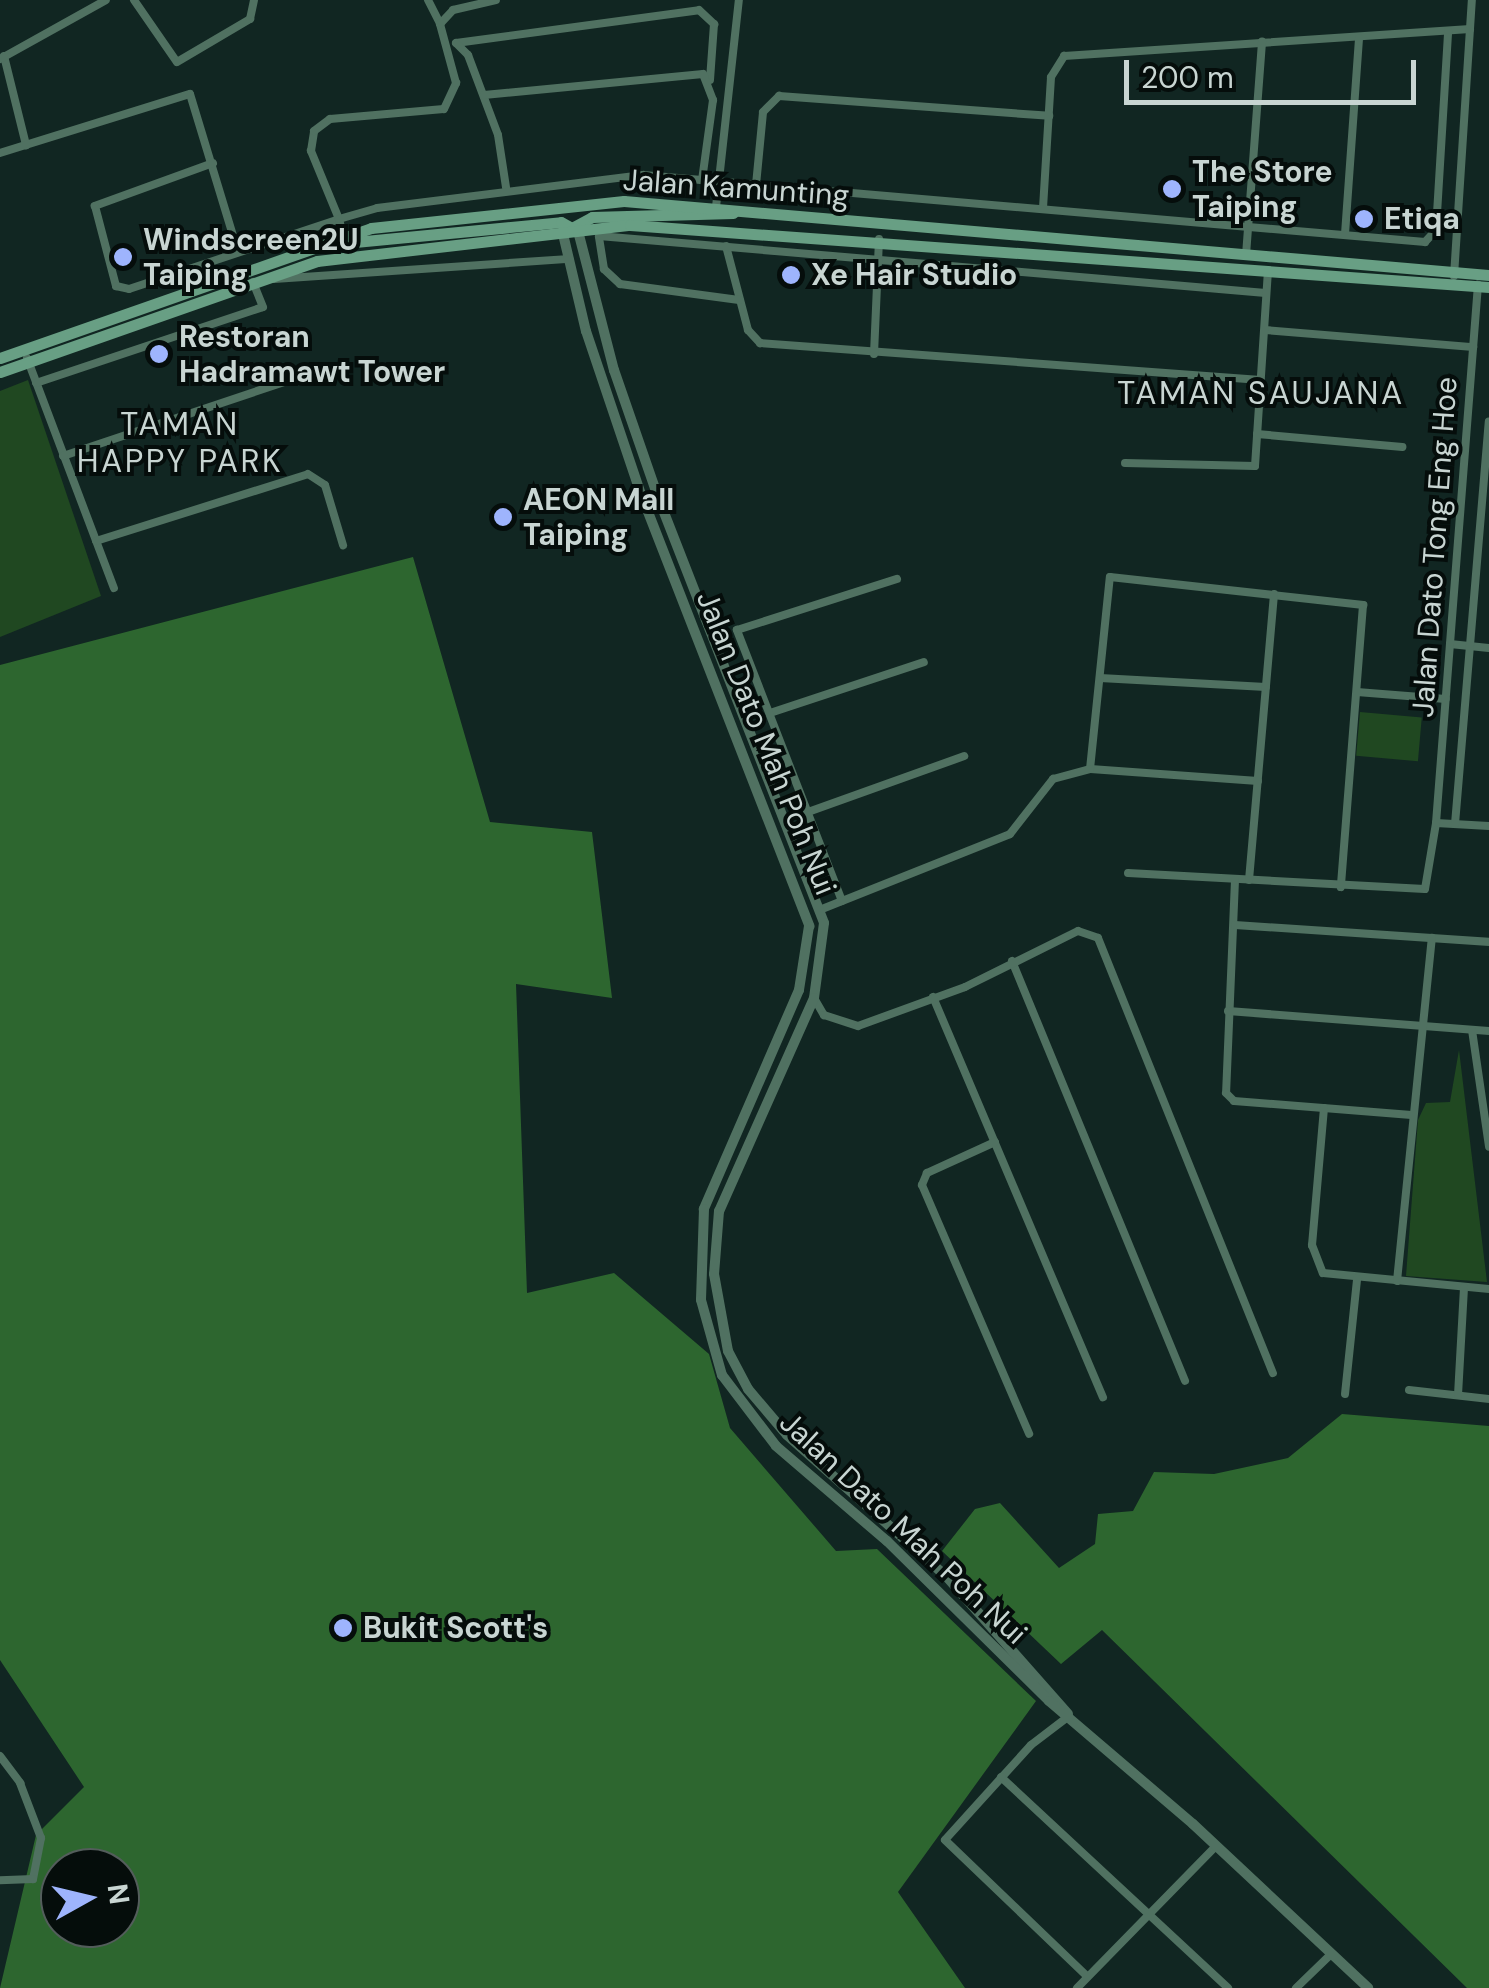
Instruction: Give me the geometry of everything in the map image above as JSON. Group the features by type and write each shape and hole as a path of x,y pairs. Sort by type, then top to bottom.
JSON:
{"main road":[{"name":"Jalan Kamunting","path":"0,372 27,356 344,236 413,222 624,200 1246,255 1454,280"},
{"path":"315,247 497,226 570,230 624,214 740,211"},
{"name":"Jalan Kamunting","path":"0,358 27,356 257,280 362,253 570,230 680,225 1268,270 1484,281"}],"street":[{"path":"26,145 2,58 106,0"},
{"path":"134,0 177,62 250,20 254,0"},
{"path":"344,236 311,151 314,131 330,119 444,109 456,82 442,43 440,24 428,0"},
{"path":"440,24 453,10 496,0"},
{"path":"716,207 739,0"},
{"path":"1454,280 1472,0"},
{"path":"442,43 700,10 714,24 702,180"},
{"path":"1043,208 1051,78 1064,56 1470,29"},
{"path":"213,162 96,206 110,280 129,288 339,219 506,187 643,174 1425,242 1436,230 1448,31"},
{"path":"1345,234 1358,38"},
{"path":"1246,255 1262,42"},
{"path":"456,43 468,55 484,95 506,187"},
{"path":"711,61 731,68"},
{"path":"484,95 687,72 710,80"},
{"path":"0,153 190,94 238,252"},
{"path":"756,185 763,112 779,96 1049,116"},
{"name":"Jalan Dato Mah Poh Nui","path":"570,230 568,259 641,494 809,926 800,990 704,1209 699,1276 714,1356 735,1398 776,1446 887,1540 1069,1716 1368,1988"},
{"name":"Jalan Dato Mah Poh Nui","path":"570,230 655,488 822,909 824,923 814,998 719,1211 716,1297 728,1350 748,1389 787,1435 946,1576 1056,1694 1069,1716"},
{"path":"738,300 620,284 604,269 599,236 1266,293"},
{"path":"874,354 879,239"},
{"path":"726,246 738,300 760,342 874,354 1261,380"},
{"path":"36,383 263,307 257,280 568,259"},
{"path":"1125,463 1255,466 1268,270"},
{"name":"Jalan Dato Tong Eng Hoe","path":"1341,886 1425,889 1436,823 1473,346 1484,281"},
{"path":"1265,330 1473,346"},
{"path":"27,356 114,588"},
{"path":"63,456 290,380"},
{"path":"1455,824 1489,421"},
{"path":"1257,434 1402,447"},
{"path":"96,542 308,474 326,485 343,545"},
{"path":"1463,477 1487,478"},
{"path":"1090,768 1110,577 1363,604 1341,886 1128,873"},
{"path":"842,901 737,630 898,580"},
{"path":"1248,880 1274,594"},
{"path":"1450,644 1489,648"},
{"path":"770,713 924,662"},
{"path":"1100,678 1266,687"},
{"path":"1357,692 1446,699"},
{"path":"808,812 964,756"},
{"path":"822,909 1010,834 1053,779 1090,768 1258,781"},
{"path":"1436,823 1489,826"},
{"path":"1234,880 1226,1092 1234,1101 1410,1114"},
{"path":"809,926 824,923"},
{"path":"1235,925 1489,942"},
{"path":"807,1015 824,1015 858,1026 933,997 1078,931 1098,938 1273,1373"},
{"path":"1397,1281 1410,1114 1419,1105 1432,938"},
{"path":"1012,962 1185,1381"},
{"path":"933,997 1104,1398"},
{"path":"814,998 824,1015"},
{"path":"1228,1011 1489,1031"},
{"path":"1472,1030 1489,1147"},
{"path":"1324,1108 1313,1256 1332,1278 1489,1289"},
{"path":"994,1142 927,1173 922,1186 1030,1434"},
{"path":"1345,1394 1356,1279"},
{"path":"1458,1396 1464,1287"},
{"path":"1409,1390 1489,1399"},
{"path":"1069,1716 946,1833 947,1846 1083,1984 1216,1846"},
{"path":"0,1756 20,1783 41,1838 34,1879 0,1880"},
{"path":"1001,1777 1153,1914 1228,1988"},
{"path":"1296,1988 1330,1954"}],"green space":[{"path":"28,380 101,596 0,637 0,391"},
{"path":"413,557 490,822 592,832 612,998 516,984 527,1293 614,1273 709,1354 730,1428 836,1551 877,1549 1036,1701 898,1892 965,1988 0,1988 36,1835 84,1787 0,1660 0,665"},
{"path":"1360,712 1422,717 1418,761 1356,756"},
{"path":"1459,1050 1487,1282 1406,1276 1418,1120 1426,1103 1450,1102"},
{"path":"1342,1414 1489,1426 1489,1988 1467,1988 1102,1630 1061,1664 942,1551 975,1509 1000,1503 1059,1568 1095,1544 1098,1514 1133,1511 1154,1472 1214,1474 1288,1458"}],"place":[{"name":"The Store Taiping","path":"1172,189"},
{"name":"Etiqa","path":"1364,219"},
{"name":"Windscreen2U Taiping","path":"123,257"},
{"name":"Xe Hair Studio","path":"791,275"},
{"name":"Restoran Hadramawt Tower","path":"159,354"},
{"name":"AEON Mall Taiping","path":"503,517"},
{"name":"Bukit Scott's","path":"343,1628"}],"district":[{"name":"TAMAN SAUJANA","path":"1261,393"},
{"name":"TAMAN HAPPY PARK","path":"180,444"}]}
